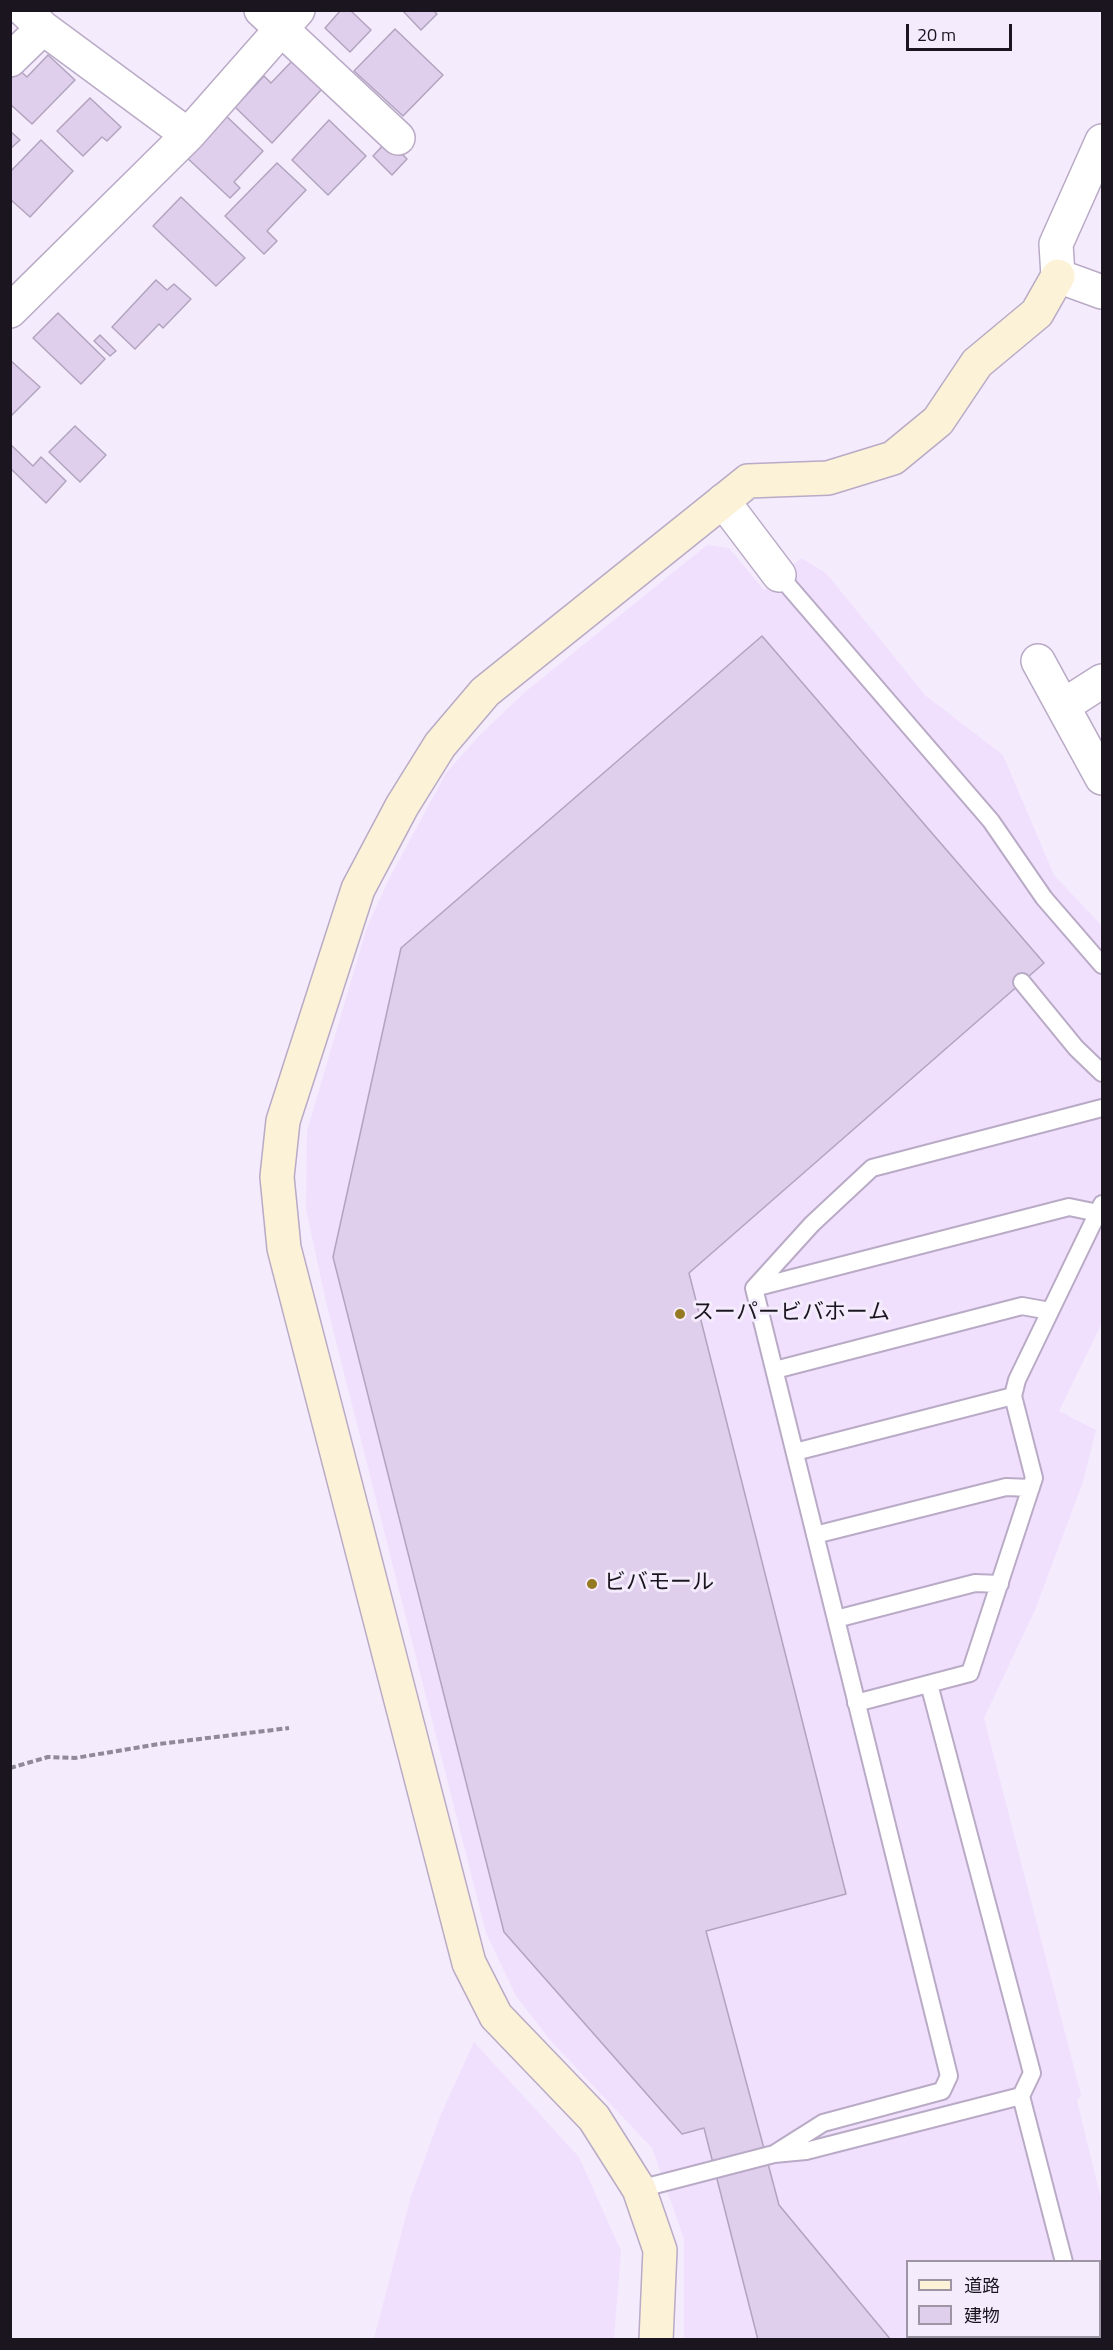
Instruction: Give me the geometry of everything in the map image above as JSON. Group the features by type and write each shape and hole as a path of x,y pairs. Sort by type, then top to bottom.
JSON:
{"street":[{"path":"10,311 188,135 279,17 398,138"},
{"path":"10,60 33,19 188,135"},
{"path":"656,2340 660,2250 639,2189 594,2118 496,2016 469,1962 284,1248 277,1177 283,1122 358,889 402,806 440,745 485,692 748,481 828,478 893,458 938,420 977,363 1037,313 1058,276 1056,244 1102,141"},
{"path":"1058,276 1102,292"},
{"path":"723,501 779,575"},
{"path":"1038,661 1102,778"},
{"path":"1063,706 1102,681"}],"lane":[{"path":"779,575 991,821 1044,898 1102,965"},
{"path":"1022,982 1076,1048 1102,1072"},
{"path":"754,1287 812,1224 872,1168 1102,1108"},
{"path":"754,1287 1070,1207 1100,1208 1017,1380 1013,1396 1034,1478 970,1673 856,1703"},
{"path":"754,1287 949,2076 942,2091 823,2123 774,2154"},
{"path":"775,1370 1022,1306 1050,1311"},
{"path":"795,1452 1013,1396"},
{"path":"815,1535 1006,1487 1031,1488"},
{"path":"836,1619 975,1583 1000,1584"},
{"path":"929,1684 1032,2073 1021,2096 1063,2260"},
{"path":"639,2189 774,2154 806,2151 1021,2096"}],"path":[{"path":"10,1768 48,1757 75,1758 159,1744 288,1728"}],"shaded area":[{"name":"ビバモール","path":"707,545 729,548 764,590 801,558 826,573 926,696 1003,755 1054,875 1102,926 1102,1323 1059,1411 1096,1430 1083,1482 1035,1610 984,1718 1081,2095 1077,2101 1102,2202 1102,2339 684,2340 684,2239 652,2148 550,2040 516,1996 486,1933 326,1302 306,1209 307,1131 367,927 389,879 446,773 479,736 525,692"},
{"path":"474,2042 579,2157 621,2251 614,2339 374,2339 411,2196 441,2114"}],"building":[{"path":"341,10 350,10 371,30 350,52 325,28"},
{"path":"402,10 433,10 437,14 421,30"},
{"path":"395,29 443,75 403,116 354,71"},
{"path":"48,55 75,80 32,124 10,104 10,73 16,67 27,77"},
{"path":"293,60 322,89 272,143 235,107 264,76 271,83"},
{"path":"90,98 121,127 107,141 102,137 83,156 57,131"},
{"path":"224,114 263,151 234,182 240,188 230,198 184,155"},
{"path":"329,120 366,156 328,195 292,160"},
{"path":"10,131 20,140 10,149"},
{"path":"41,140 73,171 30,217 10,199 10,172"},
{"path":"388,140 407,159 392,175 373,156"},
{"path":"277,163 306,190 267,231 277,241 264,254 225,216"},
{"path":"181,197 245,258 216,286 153,226"},
{"path":"156,280 167,290 174,284 191,299 163,328 159,324 135,349 112,327"},
{"path":"58,313 105,359 81,384 33,338"},
{"path":"100,335 116,351 110,356 94,341"},
{"path":"10,360 40,387 10,417"},
{"path":"75,426 106,455 80,482 49,452"},
{"path":"10,444 33,466 41,457 66,481 46,503 10,468"},
{"name":"ビバモール","path":"762,636 1044,963 689,1273 846,1894 706,1931 779,2205 891,2340 758,2340 704,2128 682,2134 504,1932 333,1257 401,948"},
{"path":"1028,2338 1028,2340 970,2340"}],"place":[{"name":"スーパービバホーム","path":"680,1314"},
{"name":"ビバモール","path":"592,1584"}]}
